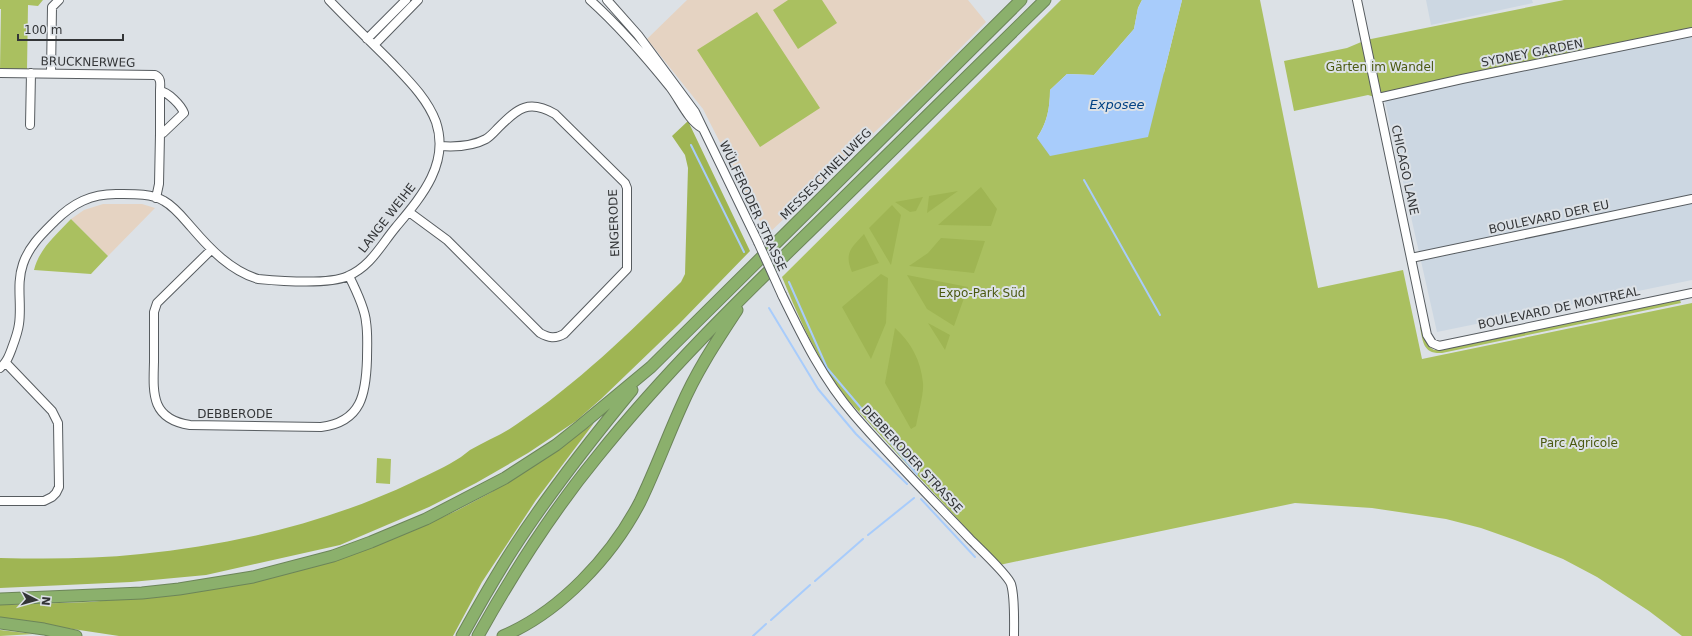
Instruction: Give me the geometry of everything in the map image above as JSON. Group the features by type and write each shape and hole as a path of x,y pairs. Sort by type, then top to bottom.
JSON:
{"highway":[{"name":"MESSESCHNELLWEG","path":"651,367 1021,0"},
{"path":"478,636 525,557 595,459 666,377 748,292 1045,0"},
{"path":"503,636 535,618 568,593 589,573 619,536 639,502 681,406 704,360 748,292"},
{"path":"0,599 179,590 253,577 346,551 426,519 505,478 580,426 651,367"},
{"path":"462,636 513,549 544,504 582,452 651,367"},
{"path":"0,623 44,629 76,636"}],"street":[{"path":"51,73 52,7 59,0"},
{"name":"LANGE WEIHE","path":"3,365 19,324 19,280 22,265 31,246 69,208 88,198 98,195 125,194 164,200 177,212 211,250 236,269 248,276 258,279 324,281 340,279 349,276 371,260 409,212 428,185 434,173 440,146 435,120 423,98 374,45 328,0"},
{"path":"367,39 406,0"},
{"path":"374,45 418,0"},
{"name":"WÜLFERODER STRASSE","path":"590,0 608,16 638,49 670,88 695,124 702,128"},
{"name":"WÜLFERODER STRASSE","path":"607,0 644,43 691,106 700,121 782,296"},
{"name":"CHICAGO LANE","path":"1357,0 1427,335 1432,343"},
{"name":"SYDNEY GARDEN","path":"1378,98 1462,79 1692,32"},
{"path":"638,49 644,43"},
{"name":"BRUCKNERWEG","path":"0,73 159,76 159,184 156,198"},
{"path":"30,126 31,73"},
{"path":"160,91 164,92 181,108 184,113 164,133 160,134"},
{"name":"ENGERODE","path":"409,212 447,240 546,337 558,337 564,334 627,270 627,188 625,183 555,114 541,107 526,106 514,112 486,139 472,143 440,146"},
{"name":"BOULEVARD DER EU","path":"1411,258 1692,199"},
{"name":"DEBBERODE","path":"211,250 157,304 154,312 155,398 162,413 173,421 190,426 321,427 337,423 352,413 360,404 364,394 366,381 367,345 366,320 349,276"},
{"name":"BOULEVARD DE MONTREAL","path":"1432,343 1439,346 1692,293"},
{"name":"DEBBERODER STRASSE","path":"782,296 814,358 831,386 864,426 995,565 1011,584 1014,636"},
{"path":"0,501 44,501 52,497 59,487 58,423 52,411 3,365"}],"shaded area":[{"path":"687,0 968,0 986,22 924,85 767,235 703,109 647,39"},
{"path":"1426,0 1532,0 1533,3 1431,25"},
{"path":"1692,32 1692,280 1437,332 1384,97"},
{"path":"103,204 142,204 155,208 108,256 71,219 84,210"}],"green space":[{"path":"0,0 43,0 38,6 28,5 27,70 0,70"},
{"path":"788,0 822,0 837,23 798,49 773,10"},
{"path":"1061,0 1142,0 1138,8 1134,29 1094,75 1067,74 1050,90 1047,115 1037,138 1164,73 1182,0 1260,0 1318,288 1403,270 1422,359 1692,303 1692,636 1682,636 1649,611 1597,577 1563,559 1481,528 1446,519 1372,508 1295,503 1000,565 847,399 827,370 810,340 782,277"},
{"name":"Gärten im Wandel","path":"1564,0 1692,0 1692,32 1378,98 1368,95 1294,111 1284,61 1347,48 1366,40"},
{"path":"757,12 820,108 760,147 697,50"},
{"path":"688,121 750,251 680,323 576,421 528,453 476,483 429,507 340,545 206,575 131,582 0,588 0,558 89,558 124,556 176,550 246,538 315,520 348,509 413,482 449,464 470,450 511,428 539,409 582,375 681,282 685,274 688,168 685,155 672,136"},
{"path":"981,187 997,209 991,226 938,225"},
{"path":"958,191 927,213 929,196"},
{"path":"923,197 916,211 910,212 895,202"},
{"path":"892,205 901,215 891,265 869,228"},
{"path":"71,219 108,256 91,274 34,270 36,262 44,249"},
{"path":"864,234 879,263 852,272 849,260 850,251"},
{"path":"941,238 985,241 974,273 909,266 928,253"},
{"path":"881,274 888,278 886,323 871,359 842,307"},
{"path":"907,275 968,287 954,326 927,309"},
{"path":"1680,300 1681,303 1442,353 1436,353 1427,349 1423,342 1420,327 1422,327 1428,346 1434,350 1439,350"},
{"path":"928,323 950,335 945,350"},
{"path":"895,328 906,339 914,352 922,375 923,388 921,404 916,426 911,429 885,383"},
{"path":"594,423 536,500 482,582 453,636 119,636 0,618 0,605 90,602 173,594 355,553 409,532 456,511 490,493 554,452"},
{"path":"377,458 391,459 390,484 376,483"},
{"path":"0,630 34,634 0,636"}],"water":[{"name":"Exposee","path":"1142,0 1182,0 1148,137 1050,156 1037,138 1047,115 1050,90 1067,74 1094,75 1134,29 1138,8"}],"waterway":[{"path":"691,145 744,252"},
{"path":"1084,180 1160,315"},
{"path":"789,282 827,368 917,474"},
{"path":"769,308 818,389 856,434 907,484"},
{"path":"868,535 914,498"},
{"path":"921,499 975,557"},
{"path":"815,581 863,539"},
{"path":"771,620 810,585"},
{"path":"753,636 766,624"}],"park label":[{"name":"Expo-Park Süd","path":"982,293"},
{"name":"Parc Agricole","path":"1579,443"}]}
